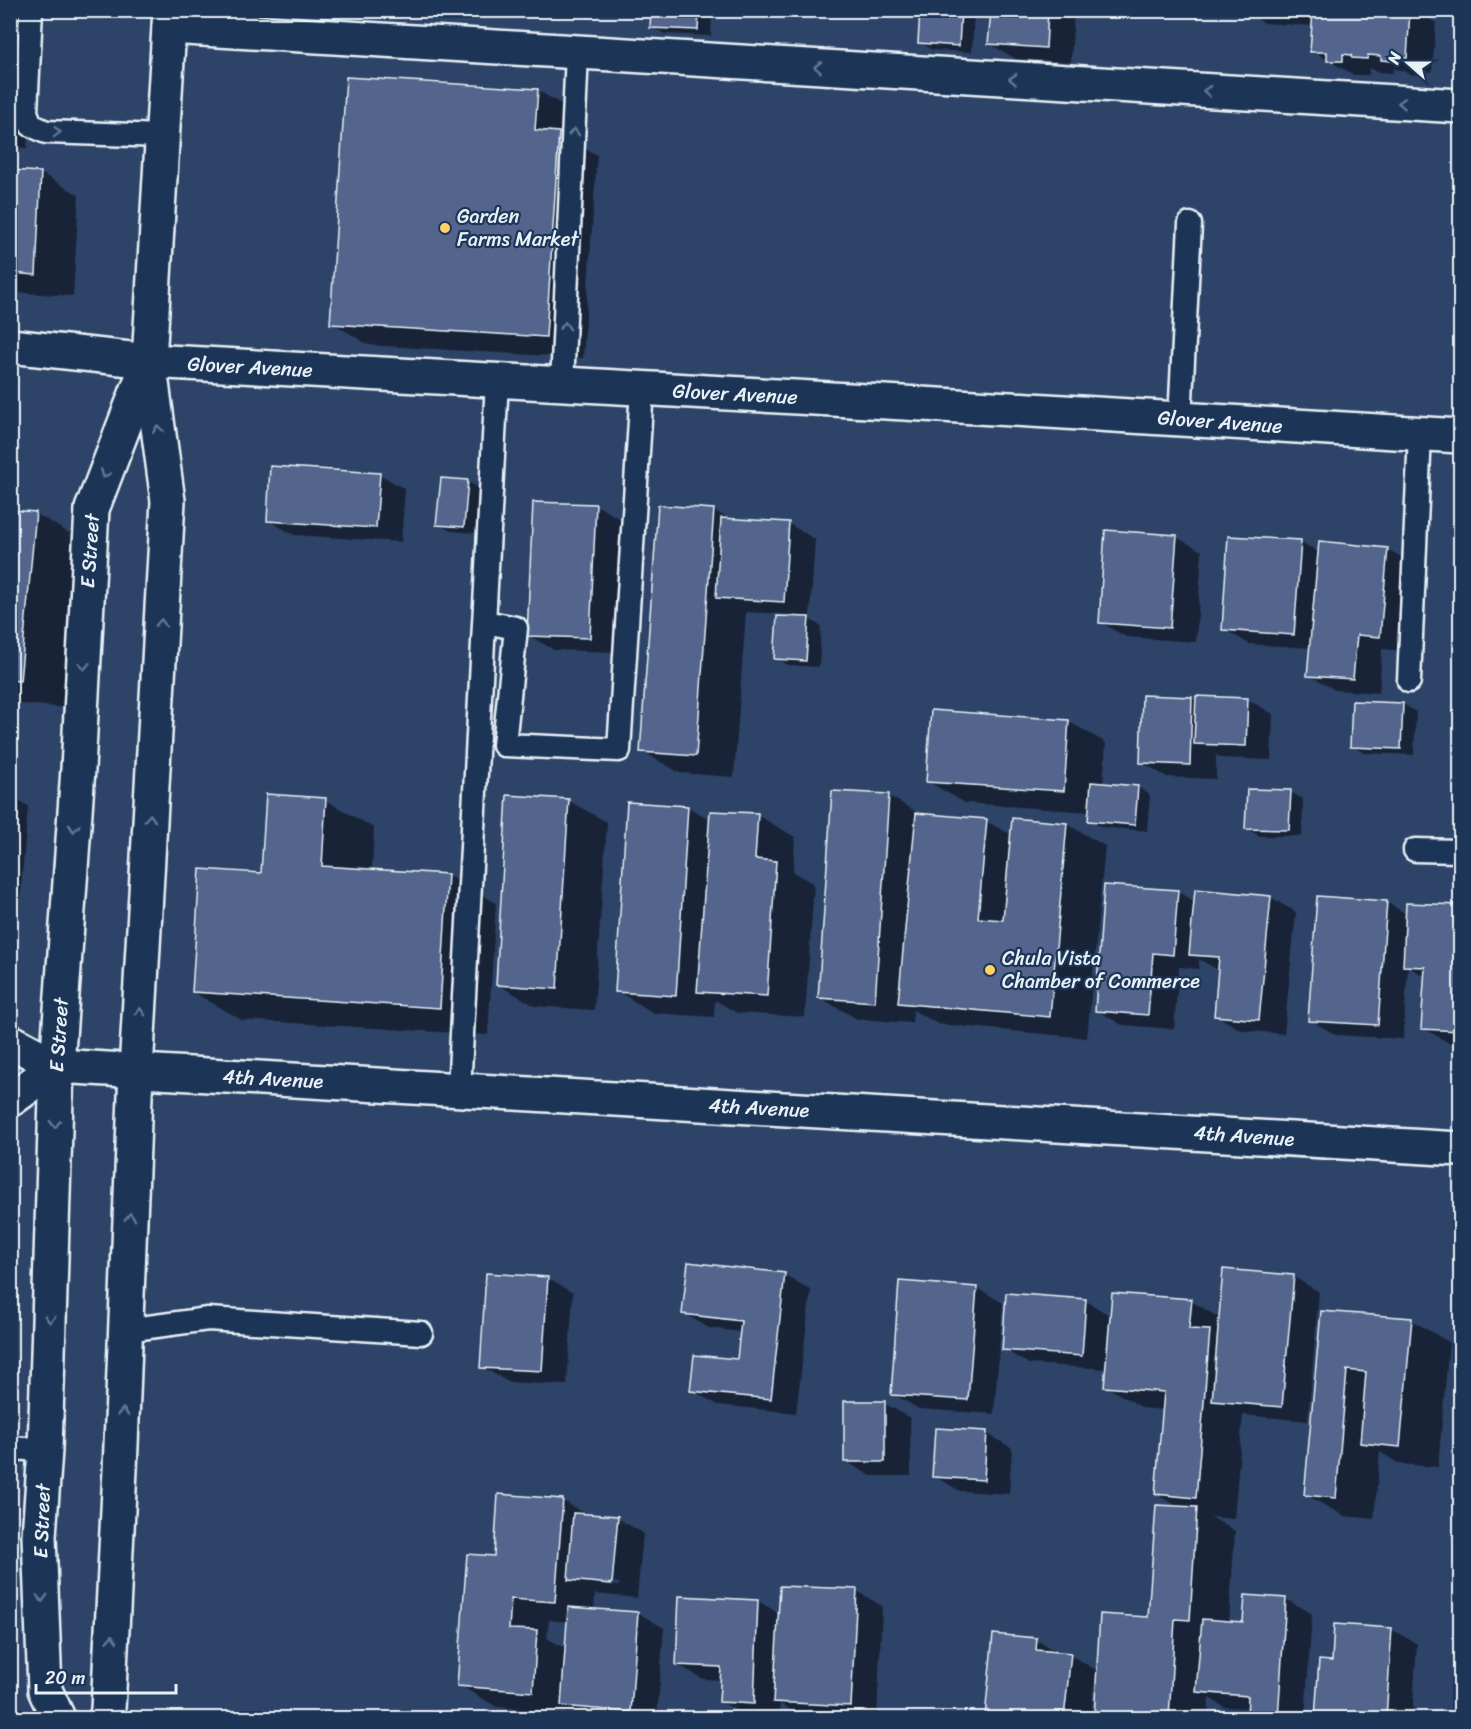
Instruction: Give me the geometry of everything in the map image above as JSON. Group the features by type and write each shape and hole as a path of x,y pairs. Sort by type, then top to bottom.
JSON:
{"main road":[{"name":"E Street","path":"106,1719 126,1330 136,1071 168,501 149,361 170,19"},
{"path":"170,19 577,52 1461,106"},
{"name":"Glover Avenue","path":"10,346 149,361 1461,436"},
{"name":"E Street","path":"58,1719 45,1690 39,1536 45,1450 57,1066 80,747 92,509 149,361"},
{"name":"4th Avenue","path":"10,1041 57,1066 1461,1149"},
{"path":"10,1100 57,1066"}],"lane":[{"path":"31,10 26,112 31,125 46,132 163,135"},
{"path":"562,385 577,52"},
{"path":"1180,419 1190,224"},
{"path":"459,1090 497,381"},
{"path":"485,622 516,628 504,745 619,750 642,389"},
{"path":"1409,681 1420,434"},
{"path":"1415,850 1461,851"},
{"path":"126,1330 208,1319 421,1333"},
{"path":"10,1448 45,1450"}],"building":[{"path":"651,10 699,10 698,30 650,28"},
{"path":"920,10 961,10 959,46 918,43"},
{"path":"991,10 1048,10 1046,48 988,44"},
{"path":"1262,10 1297,10 1297,13"},
{"path":"1313,10 1410,10 1407,58 1393,57 1393,61 1381,60 1381,56 1368,55 1367,59 1352,58 1351,55 1343,54 1343,61 1327,61 1327,52 1310,52"},
{"name":"Garden Farms Market","path":"346,77 538,89 535,130 559,132 546,337 330,324"},
{"path":"10,170 41,172 36,275 10,273"},
{"path":"270,466 380,473 376,528 267,521"},
{"path":"441,478 468,480 464,527 436,525"},
{"path":"533,502 596,504 590,638 527,636"},
{"path":"658,505 714,509 696,756 640,752"},
{"path":"10,510 36,512 20,681 10,680"},
{"path":"721,518 789,522 784,602 716,598"},
{"path":"1105,530 1177,535 1170,628 1099,623"},
{"path":"1228,536 1301,540 1294,635 1222,630"},
{"path":"1319,541 1388,548 1380,637 1357,635 1353,679 1307,676"},
{"path":"777,616 809,617 806,661 774,659"},
{"path":"1142,695 1192,697 1190,765 1140,763"},
{"path":"1196,696 1248,698 1246,746 1194,744"},
{"path":"1352,701 1403,703 1401,749 1350,747"},
{"path":"931,710 1069,720 1064,791 926,782"},
{"path":"1091,782 1138,786 1135,825 1088,821"},
{"path":"1247,789 1291,790 1289,830 1245,829"},
{"path":"832,791 889,794 875,1002 818,998"},
{"path":"266,794 326,798 322,866 448,874 440,1008 192,992 200,869 261,873"},
{"path":"507,795 569,799 557,989 496,985"},
{"path":"627,802 688,806 676,996 615,992"},
{"path":"710,811 758,813 755,859 776,861 767,996 697,992"},
{"path":"916,813 987,819 978,918 1003,920 1012,818 1067,823 1050,1017 898,1003"},
{"path":"1104,885 1178,890 1173,955 1153,953 1148,1015 1095,1011"},
{"path":"1195,889 1271,896 1259,1020 1214,1016 1219,957 1189,955"},
{"path":"1317,896 1387,901 1378,1025 1308,1021"},
{"path":"1406,903 1460,905 1460,1031 1421,1029 1425,967 1403,966"},
{"path":"688,1262 785,1273 771,1399 690,1391 694,1355 737,1359 741,1321 682,1314"},
{"path":"1223,1269 1294,1275 1282,1407 1212,1401"},
{"path":"486,1273 548,1277 542,1371 480,1368"},
{"path":"899,1281 977,1287 968,1400 891,1395"},
{"path":"1006,1293 1086,1299 1082,1356 1002,1350"},
{"path":"1112,1293 1192,1299 1189,1329 1210,1330 1196,1498 1155,1494 1164,1392 1104,1387"},
{"path":"1321,1311 1412,1318 1400,1447 1360,1443 1366,1372 1347,1370 1336,1498 1304,1495"},
{"path":"844,1401 885,1401 885,1462 844,1462"},
{"path":"935,1428 987,1431 984,1480 932,1477"},
{"path":"498,1494 563,1499 555,1602 511,1599 509,1629 537,1630 533,1692 457,1686 467,1554 494,1556"},
{"path":"1156,1505 1197,1507 1190,1620 1175,1619 1169,1718 1094,1718 1100,1614 1148,1617"},
{"path":"573,1513 618,1516 612,1584 568,1580"},
{"path":"780,1586 857,1589 851,1706 773,1702"},
{"path":"1245,1595 1286,1598 1278,1718 1247,1718 1248,1696 1196,1692 1202,1619 1243,1622"},
{"path":"679,1596 758,1600 754,1704 719,1702 721,1667 676,1665"},
{"path":"568,1607 638,1612 631,1712 561,1706"},
{"path":"1334,1624 1392,1628 1386,1718 1315,1718 1319,1660 1332,1661"},
{"path":"993,1634 1037,1638 1036,1650 1071,1653 1064,1718 985,1717"}],"place":[{"name":"Garden Farms Market","path":"445,228"},
{"name":"Chula Vista Chamber of Commerce","path":"990,970"}]}
